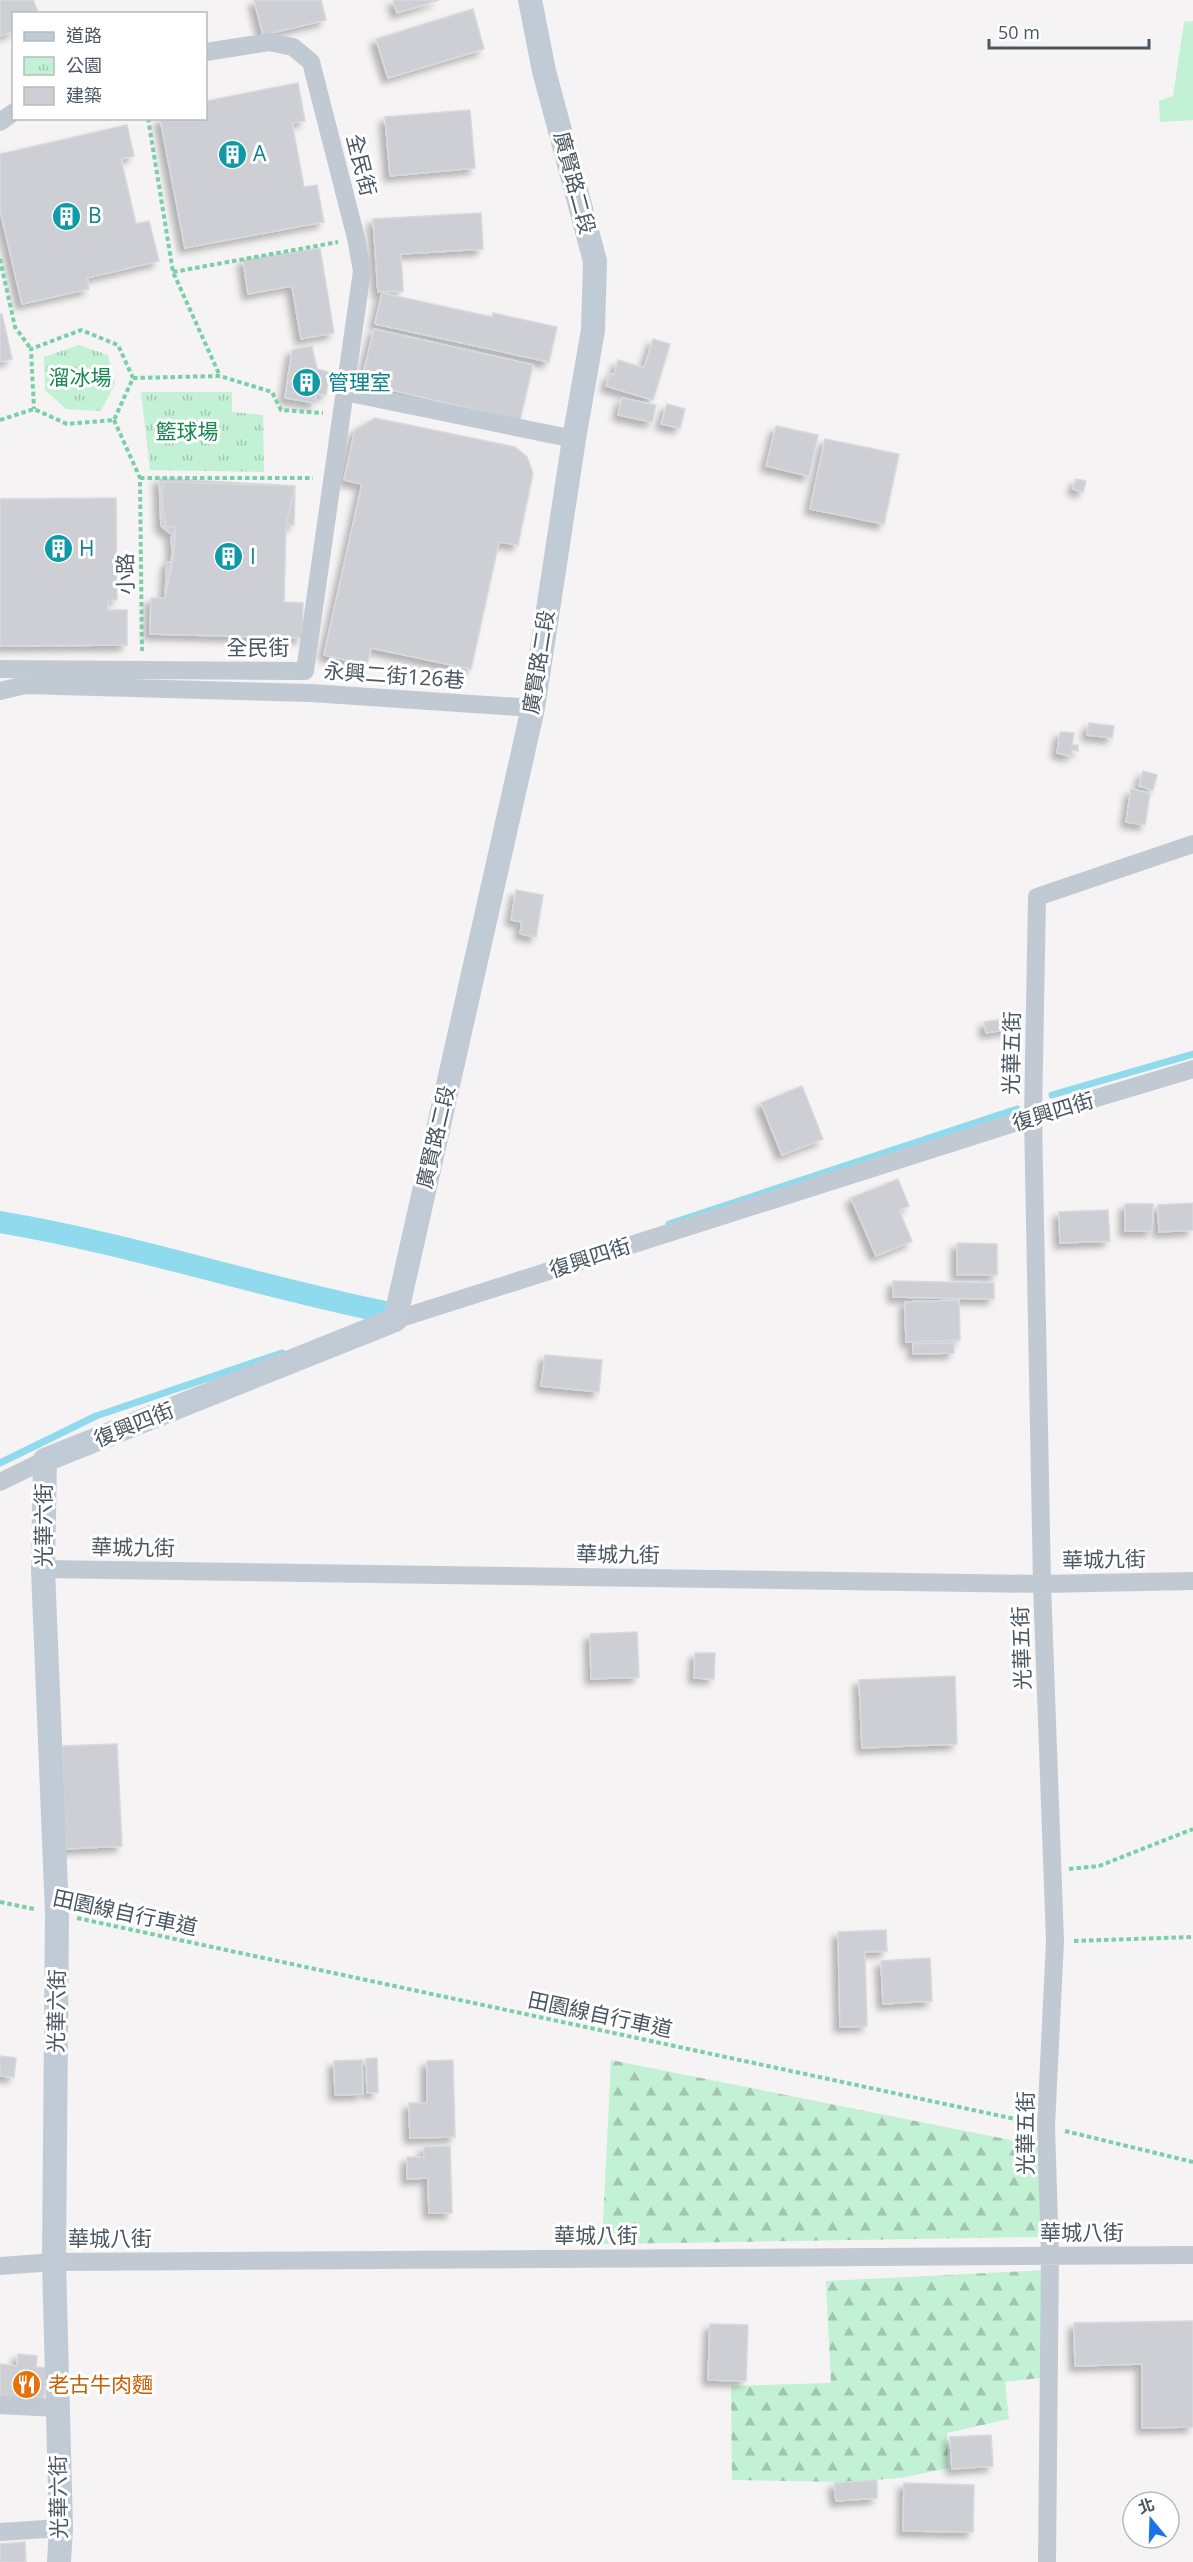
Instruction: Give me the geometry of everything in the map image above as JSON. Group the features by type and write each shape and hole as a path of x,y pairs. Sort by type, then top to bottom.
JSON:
{"street":[{"name":"廣賢路二段","path":"395,1320 533,708 574,438 593,330 595,261 544,71 530,0"},
{"name":"全民街","path":"0,669 305,671 362,271 356,238 311,62 293,47 269,42 207,52"},
{"path":"345,392 574,438"},
{"name":"永興二街126巷","path":"0,691 25,685 311,693 533,708"},
{"name":"光華五街","path":"1047,2562 1050,2255 1047,2126 1055,1941 1042,1584 1033,1117 1037,897 1193,844"},
{"name":"復興四街","path":"0,1482 45,1460 395,1320 1033,1117 1193,1069"},
{"name":"光華六街","path":"45,1460 43,1569 57,1914 54,2262 61,2528 59,2562"},
{"name":"華城九街","path":"43,1569 1042,1584 1193,1581"},
{"name":"華城八街","path":"0,2266 54,2262 1193,2255"},
{"path":"0,2405 57,2408"},
{"path":"0,2532 61,2528"}],"path":[{"path":"148,120 173,272 220,376"},
{"path":"173,272 356,238"},
{"path":"0,259 15,327 32,349 34,409"},
{"path":"32,349 81,330 118,345 134,378"},
{"path":"134,378 220,376 273,392 281,410 341,414"},
{"path":"0,420 34,409 67,424 114,420 134,378"},
{"name":"小路","path":"114,420 140,478 143,670"},
{"path":"140,478 331,478"},
{"path":"1054,1871 1099,1866 1193,1829"},
{"name":"田園線自行車道","path":"0,1902 1047,2126 1193,2162"},
{"path":"1055,1941 1193,1937"}],"green space":[{"path":"1193,21 1193,120 1160,122 1159,101 1173,96 1184,22"},
{"name":"溜冰場","path":"79,345 108,355 115,384 101,411 66,409 45,390 44,357"},
{"name":"籃球場","path":"141,392 232,392 232,412 263,415 264,472 150,470"},
{"path":"611,2060 1041,2146 1040,2237 602,2244"},
{"path":"1047,2270 1048,2377 1005,2382 1009,2419 947,2433 948,2468 901,2478 844,2482 732,2480 731,2386 831,2383 826,2281"}],"building":[{"path":"0,0 33,0 38,12 12,12 12,32 0,36"},
{"path":"254,0 321,0 326,20 263,35"},
{"path":"393,0 439,0 397,13"},
{"path":"473,9 484,49 388,78 376,39"},
{"name":"A","path":"298,83 305,121 292,123 304,187 317,185 324,222 185,248 160,120 207,120 207,101"},
{"path":"470,110 475,168 390,176 385,117"},
{"name":"B","path":"127,125 134,156 121,159 136,224 149,221 159,261 87,278 89,289 22,304 0,210 0,154"},
{"path":"481,213 483,249 401,254 403,291 378,292 373,219"},
{"path":"320,248 334,333 301,339 292,286 248,294 243,260"},
{"path":"382,293 492,317 493,313 557,327 549,362 375,324"},
{"path":"0,314 2,314 12,359 0,362"},
{"path":"374,329 533,365 520,420 361,383"},
{"path":"653,339 670,344 653,400 606,386 610,374 614,375 618,360 644,368"},
{"name":"管理室","path":"312,346 317,369 329,372 326,395 316,394 316,403 285,398 292,350"},
{"path":"622,398 656,405 652,422 618,415"},
{"path":"667,404 685,409 680,428 661,424"},
{"path":"375,418 515,447 527,457 533,473 518,545 499,542 471,669 371,648 367,665 324,655 362,484 344,480 355,430"},
{"path":"776,426 818,435 809,476 766,466"},
{"path":"825,439 899,454 884,524 810,509"},
{"name":"I","path":"159,478 295,486 286,525 284,602 303,603 302,638 150,634 151,598 165,598 173,562 175,537 161,526"},
{"name":"I","path":"159,478 295,486 286,525 284,602 303,603 302,638 150,634 151,598 165,598 175,537 166,530"},
{"path":"1076,479 1086,481 1083,492 1073,489"},
{"name":"I","path":"163,482 295,486 294,525 286,525 284,602 303,603 302,638 150,634 151,598 165,598 167,562 173,562 171,537 175,537 175,527 161,526"},
{"name":"I","path":"163,482 295,486 294,525 286,525 284,602 303,603 302,638 150,634 151,598 165,598 173,562 175,527 161,526"},
{"name":"H","path":"116,498 117,600 108,600 108,610 127,610 127,645 0,646 0,499"},
{"path":"1089,723 1114,726 1112,738 1087,735"},
{"path":"1060,732 1074,733 1072,745 1078,745 1078,751 1072,750 1071,756 1057,753"},
{"path":"1143,771 1157,775 1153,790 1139,786"},
{"path":"1131,789 1150,793 1145,825 1126,822"},
{"path":"516,890 543,895 536,937 520,934 522,922 511,920"},
{"path":"1009,1018 1010,1029 986,1033 984,1022"},
{"path":"802,1086 823,1139 782,1155 761,1103"},
{"path":"898,1179 909,1206 899,1210 912,1241 876,1256 851,1198"},
{"path":"1193,1203 1193,1230 1159,1232 1158,1205"},
{"path":"1125,1204 1153,1204 1152,1231 1125,1231"},
{"path":"1108,1210 1110,1241 1060,1243 1059,1212"},
{"path":"957,1243 997,1244 997,1275 957,1275"},
{"path":"893,1281 994,1283 994,1299 893,1297"},
{"path":"959,1300 960,1340 906,1342 905,1302"},
{"path":"954,1343 954,1353 913,1354 913,1344"},
{"path":"545,1355 602,1360 599,1392 541,1386"},
{"path":"637,1632 639,1677 591,1679 590,1634"},
{"path":"695,1653 715,1653 714,1679 694,1678"},
{"path":"955,1676 957,1744 862,1748 859,1680"},
{"path":"117,1744 122,1846 66,1849 62,1746"},
{"path":"886,1930 887,1951 865,1952 867,2026 840,2027 838,1932"},
{"path":"930,1958 932,2001 883,2004 881,1961"},
{"path":"0,2056 16,2058 14,2077 0,2076"},
{"path":"377,2058 378,2092 367,2093 366,2059"},
{"path":"362,2060 363,2094 335,2095 334,2061"},
{"path":"453,2060 455,2137 410,2138 409,2103 427,2103 427,2061"},
{"path":"450,2146 452,2213 429,2213 428,2178 407,2179 407,2157 424,2157 424,2147"},
{"path":"1193,2321 1193,2427 1142,2428 1142,2364 1075,2366 1074,2323"},
{"path":"710,2324 748,2325 746,2381 708,2380"},
{"path":"18,2354 37,2356 36,2367 47,2368 43,2405 0,2401 0,2364 17,2366"},
{"path":"991,2435 993,2466 952,2469 950,2437"},
{"path":"877,2480 877,2498 836,2501 834,2483"},
{"path":"904,2483 974,2485 973,2532 903,2531"},
{"path":"25,2542 26,2562 0,2562 0,2544"}],"waterway":[{"path":"1052,1095 1193,1054"},
{"path":"669,1224 1017,1109"},
{"path":"0,1222 99,1242 296,1292 395,1314"},
{"path":"0,1463 96,1416 282,1353"}],"place":[{"name":"A","path":"232,154"},
{"name":"B","path":"67,216"},
{"name":"管理室","path":"307,383"},
{"name":"H","path":"58,549"},
{"name":"I","path":"229,557"},
{"name":"老古牛肉麵","path":"27,2385"}]}
